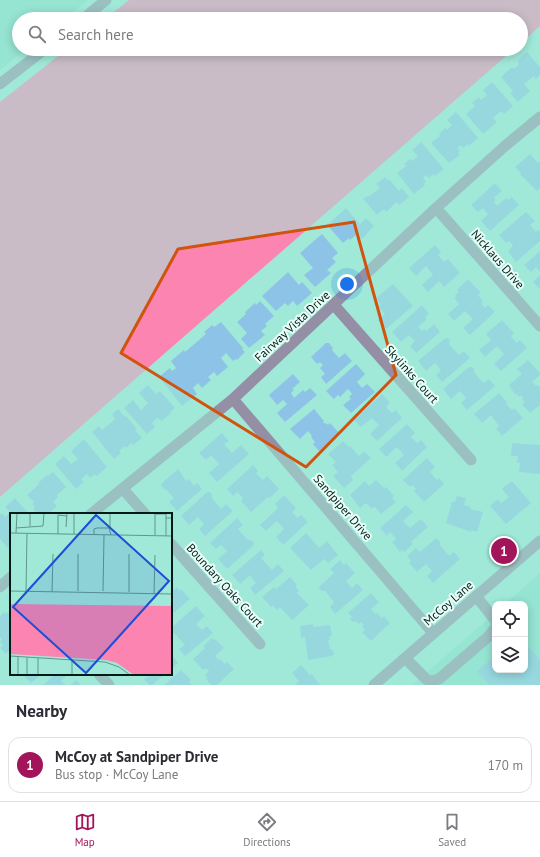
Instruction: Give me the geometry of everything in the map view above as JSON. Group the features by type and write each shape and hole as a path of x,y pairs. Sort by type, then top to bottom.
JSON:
{"street":[{"path":"90,12 105,0"},
{"path":"0,84 36,56"},
{"name":"Fairway Vista Drive","path":"92,513 233,399 436,208 505,146 540,117"},
{"name":"Nicklaus Drive","path":"436,208 540,326"},
{"name":"Skylinks Court","path":"334,305 471,460"},
{"name":"Sandpiper Drive","path":"233,399 433,633"},
{"path":"123,489 144,513"},
{"name":"McCoy Lane","path":"374,685 540,541"},
{"name":"Boundary Oaks Court","path":"172,545 260,644"},
{"path":"0,587 10,578"},
{"path":"476,596 492,616"},
{"path":"405,658 426,679 436,683 492,632"},
{"path":"100,675 109,685"}],"highlighted area":[{"path":"354,222 396,375 306,467 121,353 178,249"}],"shaded area":[{"path":"0,0 88,0 73,12 12,12 12,56 17,56 0,70"},
{"path":"129,0 540,0 540,26 528,37 528,12 114,12"},
{"path":"58,56 506,56 0,497 0,102"},
{"path":"540,573 540,685 412,685 492,616 492,673 528,673 528,601 508,601"}],"building":[{"path":"528,53 540,67 540,75 536,79 534,76 524,84 530,91 518,102 510,93 513,91 501,77 512,67 514,69 519,64 517,61 523,56 528,56"},
{"path":"492,82 513,106 504,114 501,111 493,118 497,122 483,134 466,114 475,106 472,103 479,97 481,100 487,95 483,90"},
{"path":"456,112 478,138 469,146 468,144 463,148 461,145 457,148 460,151 458,153 460,155 449,163 431,143 440,136 439,134 445,128 447,130 452,125 447,120"},
{"path":"421,142 444,169 435,176 433,174 429,178 426,175 423,178 426,182 424,184 425,185 414,194 397,173 406,166 404,164 410,159 412,161 418,156 412,150"},
{"path":"530,154 538,163 540,161 540,188 537,191 515,167"},
{"path":"385,177 388,181 389,179 399,191 402,188 409,197 399,205 397,202 386,212 384,209 377,215 363,199 380,188 376,184"},
{"path":"495,183 502,191 494,198 496,200 494,202 497,206 506,198 508,200 512,197 519,205 490,231 481,221 488,214 483,208 478,212 471,205"},
{"path":"346,208 360,224 366,218 374,226 362,239 357,234 350,240 349,238 343,243 327,225"},
{"path":"526,212 535,221 530,225 536,232 538,230 540,232 540,241 516,262 508,251 513,246 509,241 506,243 499,235"},
{"path":"322,234 338,253 332,258 336,262 327,270 331,273 315,287 304,275 313,268 300,253"},
{"path":"435,245 441,252 438,255 444,262 448,259 460,273 444,287 439,281 428,292 422,285 433,275 426,266 416,276 409,268"},
{"path":"540,251 540,272 536,267 531,272 524,265"},
{"path":"288,272 299,285 302,282 312,293 297,306 293,301 288,306 285,303 276,311 262,296"},
{"path":"540,275 540,289 533,282"},
{"path":"468,279 481,293 478,295 483,301 481,303 485,308 488,305 495,312 470,335 463,328 473,319 465,311 454,321 448,314 459,304 454,298 456,297 455,295 459,292 457,290"},
{"path":"393,284 413,306 386,329 378,320 385,314 378,306 381,305 376,298"},
{"path":"260,301 274,316 265,324 267,326 261,331 265,335 249,348 241,339 247,333 237,322 246,314 245,312 255,303 256,305"},
{"path":"422,305 429,314 425,317 427,319 418,327 422,331 424,329 426,331 434,324 440,332 416,353 410,346 415,341 409,335 401,342 392,332"},
{"path":"502,320 514,333 511,337 517,343 520,340 527,348 501,371 494,364 504,354 497,346 485,357 479,350 491,340 486,334"},
{"path":"221,322 245,352 237,360 236,359 233,361 226,353 221,358 228,367 217,376 214,372 208,377 211,380 202,388 198,383 193,388 197,394 182,406 159,377 170,368 172,371 176,368 171,361 184,350 185,352 206,334 204,332 212,325 214,327"},
{"path":"448,338 450,341 449,344 459,355 464,351 470,358 442,382 436,375 441,370 435,363 426,371 418,361 444,339"},
{"path":"326,343 329,343 333,348 332,350 339,358 345,353 352,361 326,384 321,377 325,374 320,368 323,365 320,362 317,364 311,357"},
{"path":"528,360 540,373 540,375 532,382 536,386 537,385 540,387 540,405 530,413 522,404 525,402 522,399 523,397 521,395 519,397 516,393 515,395 509,385 522,374 517,369"},
{"path":"356,364 365,374 357,382 362,388 367,384 375,392 351,413 343,405 351,399 349,397 352,394 348,389 340,397 338,395 334,399 326,391"},
{"path":"469,367 474,369 474,372 483,383 489,379 495,386 467,410 461,403 466,398 460,391 451,399 443,389"},
{"path":"293,374 300,382 292,389 294,390 291,393 294,398 303,390 305,392 310,388 317,395 285,422 277,413 287,404 283,400 277,405 269,395"},
{"path":"148,385 156,394 160,391 175,408 162,421 157,418 152,423 155,427 147,434 124,408 133,400 141,410 148,403 139,393"},
{"path":"499,393 507,402 506,404 512,410 514,408 523,418 502,436 496,429 499,426 491,415 482,423 474,414"},
{"path":"382,394 390,403 386,407 392,413 396,410 402,418 377,441 370,434 379,425 372,418 361,427 354,420"},
{"path":"118,409 137,429 135,430 142,438 133,445 132,443 126,448 125,446 119,451 121,453 114,459 92,432 99,426 102,430 113,421 115,419 112,414"},
{"path":"314,409 325,424 326,423 328,425 330,423 340,434 319,451 313,444 315,442 308,431 300,439 290,429"},
{"path":"407,424 415,433 411,437 417,443 421,440 427,447 402,471 395,463 404,455 397,447 386,457 379,449"},
{"path":"222,433 229,441 224,444 232,453 241,445 249,454 217,482 209,473 219,464 211,455 206,460 199,453"},
{"path":"84,439 107,467 97,476 95,474 90,478 87,474 81,479 84,482 76,489 55,464 64,456 71,464 78,459 71,451"},
{"path":"343,441 359,456 364,451 371,458 351,476 353,480 344,488 333,476 338,472 332,465 336,462 328,454"},
{"path":"512,443 540,445 540,474 519,472 520,463 517,463 518,456 511,456"},
{"path":"427,458 435,467 430,472 437,480 439,478 444,484 424,502 414,491 416,489 412,485 410,487 403,480"},
{"path":"253,465 258,471 256,473 263,480 267,476 279,489 270,498 268,497 251,512 241,501 243,498 237,492 233,496 227,489"},
{"path":"178,469 186,481 189,479 194,486 197,483 202,489 177,511 169,502 174,498 161,485"},
{"path":"53,472 66,487 57,495 58,497 53,502 57,506 49,513 37,513 33,509 35,507 32,504 34,502 27,495 39,484 38,483 47,475 48,476"},
{"path":"376,480 384,488 386,487 394,496 392,498 396,502 381,514 374,506 372,509 366,503 360,508 350,495 365,481 369,486"},
{"path":"512,481 531,503 506,524 490,506 498,499 501,503 509,497 502,489"},
{"path":"207,492 210,492 212,498 221,509 226,504 233,511 205,536 199,529 204,524 198,517 189,525 181,516"},
{"path":"284,495 296,508 292,512 297,518 301,515 308,522 283,545 276,537 284,529 277,521 266,531 260,525 278,508 275,504"},
{"path":"457,496 466,498 464,505 471,507 470,509 483,512 477,532 471,530 471,532 446,523 452,502 455,502"},
{"path":"15,498 28,513 10,513 10,547 8,548 0,539 0,515 2,513 5,517 10,512 5,507"},
{"path":"406,505 413,512 403,521 410,528 421,519 428,527 411,542 413,544 404,552 402,550 400,552 392,542 396,539 390,532 387,536 380,528"},
{"path":"237,518 243,525 238,529 248,540 251,540 254,543 253,546 227,569 218,559 227,551 221,545 216,549 210,543"},
{"path":"306,533 319,548 327,541 338,555 328,563 324,559 311,570 290,548"},
{"path":"435,539 438,539 440,545 449,556 454,552 460,559 433,583 427,576 432,571 426,564 417,572 409,563 411,561 407,556 416,548 420,552"},
{"path":"261,550 265,555 261,558 272,570 278,564 284,571 255,595 250,588 256,583 250,575 240,584 232,575"},
{"path":"340,560 344,565 346,563 355,573 346,581 352,588 357,583 363,590 335,614 330,607 334,602 325,591 319,589 320,586 334,573 330,569"},
{"path":"290,577 297,585 295,586 299,591 297,593 309,605 292,620 280,607 277,610 273,605 271,607 262,597 274,587 276,589"},
{"path":"177,587 179,591 181,589 190,599 172,614 172,589 173,590"},
{"path":"371,593 379,602 371,609 375,614 377,613 382,618 384,616 390,623 371,641 362,632 365,630 362,627 364,625 361,622 359,624 355,621 353,622 350,619 352,617 348,613"},
{"path":"196,606 205,616 196,624 202,630 207,626 213,633 185,656 179,649 185,645 175,634 172,633 172,627"},
{"path":"4,612 6,614 7,612 10,616 10,650 6,654 0,648 3,645 0,642 2,640 0,637 0,616"},
{"path":"313,624 313,627 330,625 332,636 329,636 330,640 328,640 330,649 333,650 334,654 332,656 308,660 305,637 301,638 300,626"},
{"path":"212,638 224,648 215,656 225,664 227,662 234,669 217,685 211,685 206,679 207,677 205,675 209,671 206,668 203,670 193,659 205,648 203,646"},
{"path":"528,646 540,660 540,685 489,685 477,671 492,658 492,673 528,673"},
{"path":"172,656 178,663 172,668"},
{"path":"301,665 310,675 312,674 320,685 295,685 299,681 292,673"},
{"path":"181,670 191,680 189,682 192,685 164,685"},
{"path":"25,675 41,675 31,683 24,676"},
{"path":"54,675 66,676 61,681 65,685 43,685"},
{"path":"150,675 164,675 152,685 149,685 144,679"},
{"path":"76,680 81,685 70,685"}],"place":[{"name":"McCoy at Sandpiper Drive","path":"504,551"}]}
